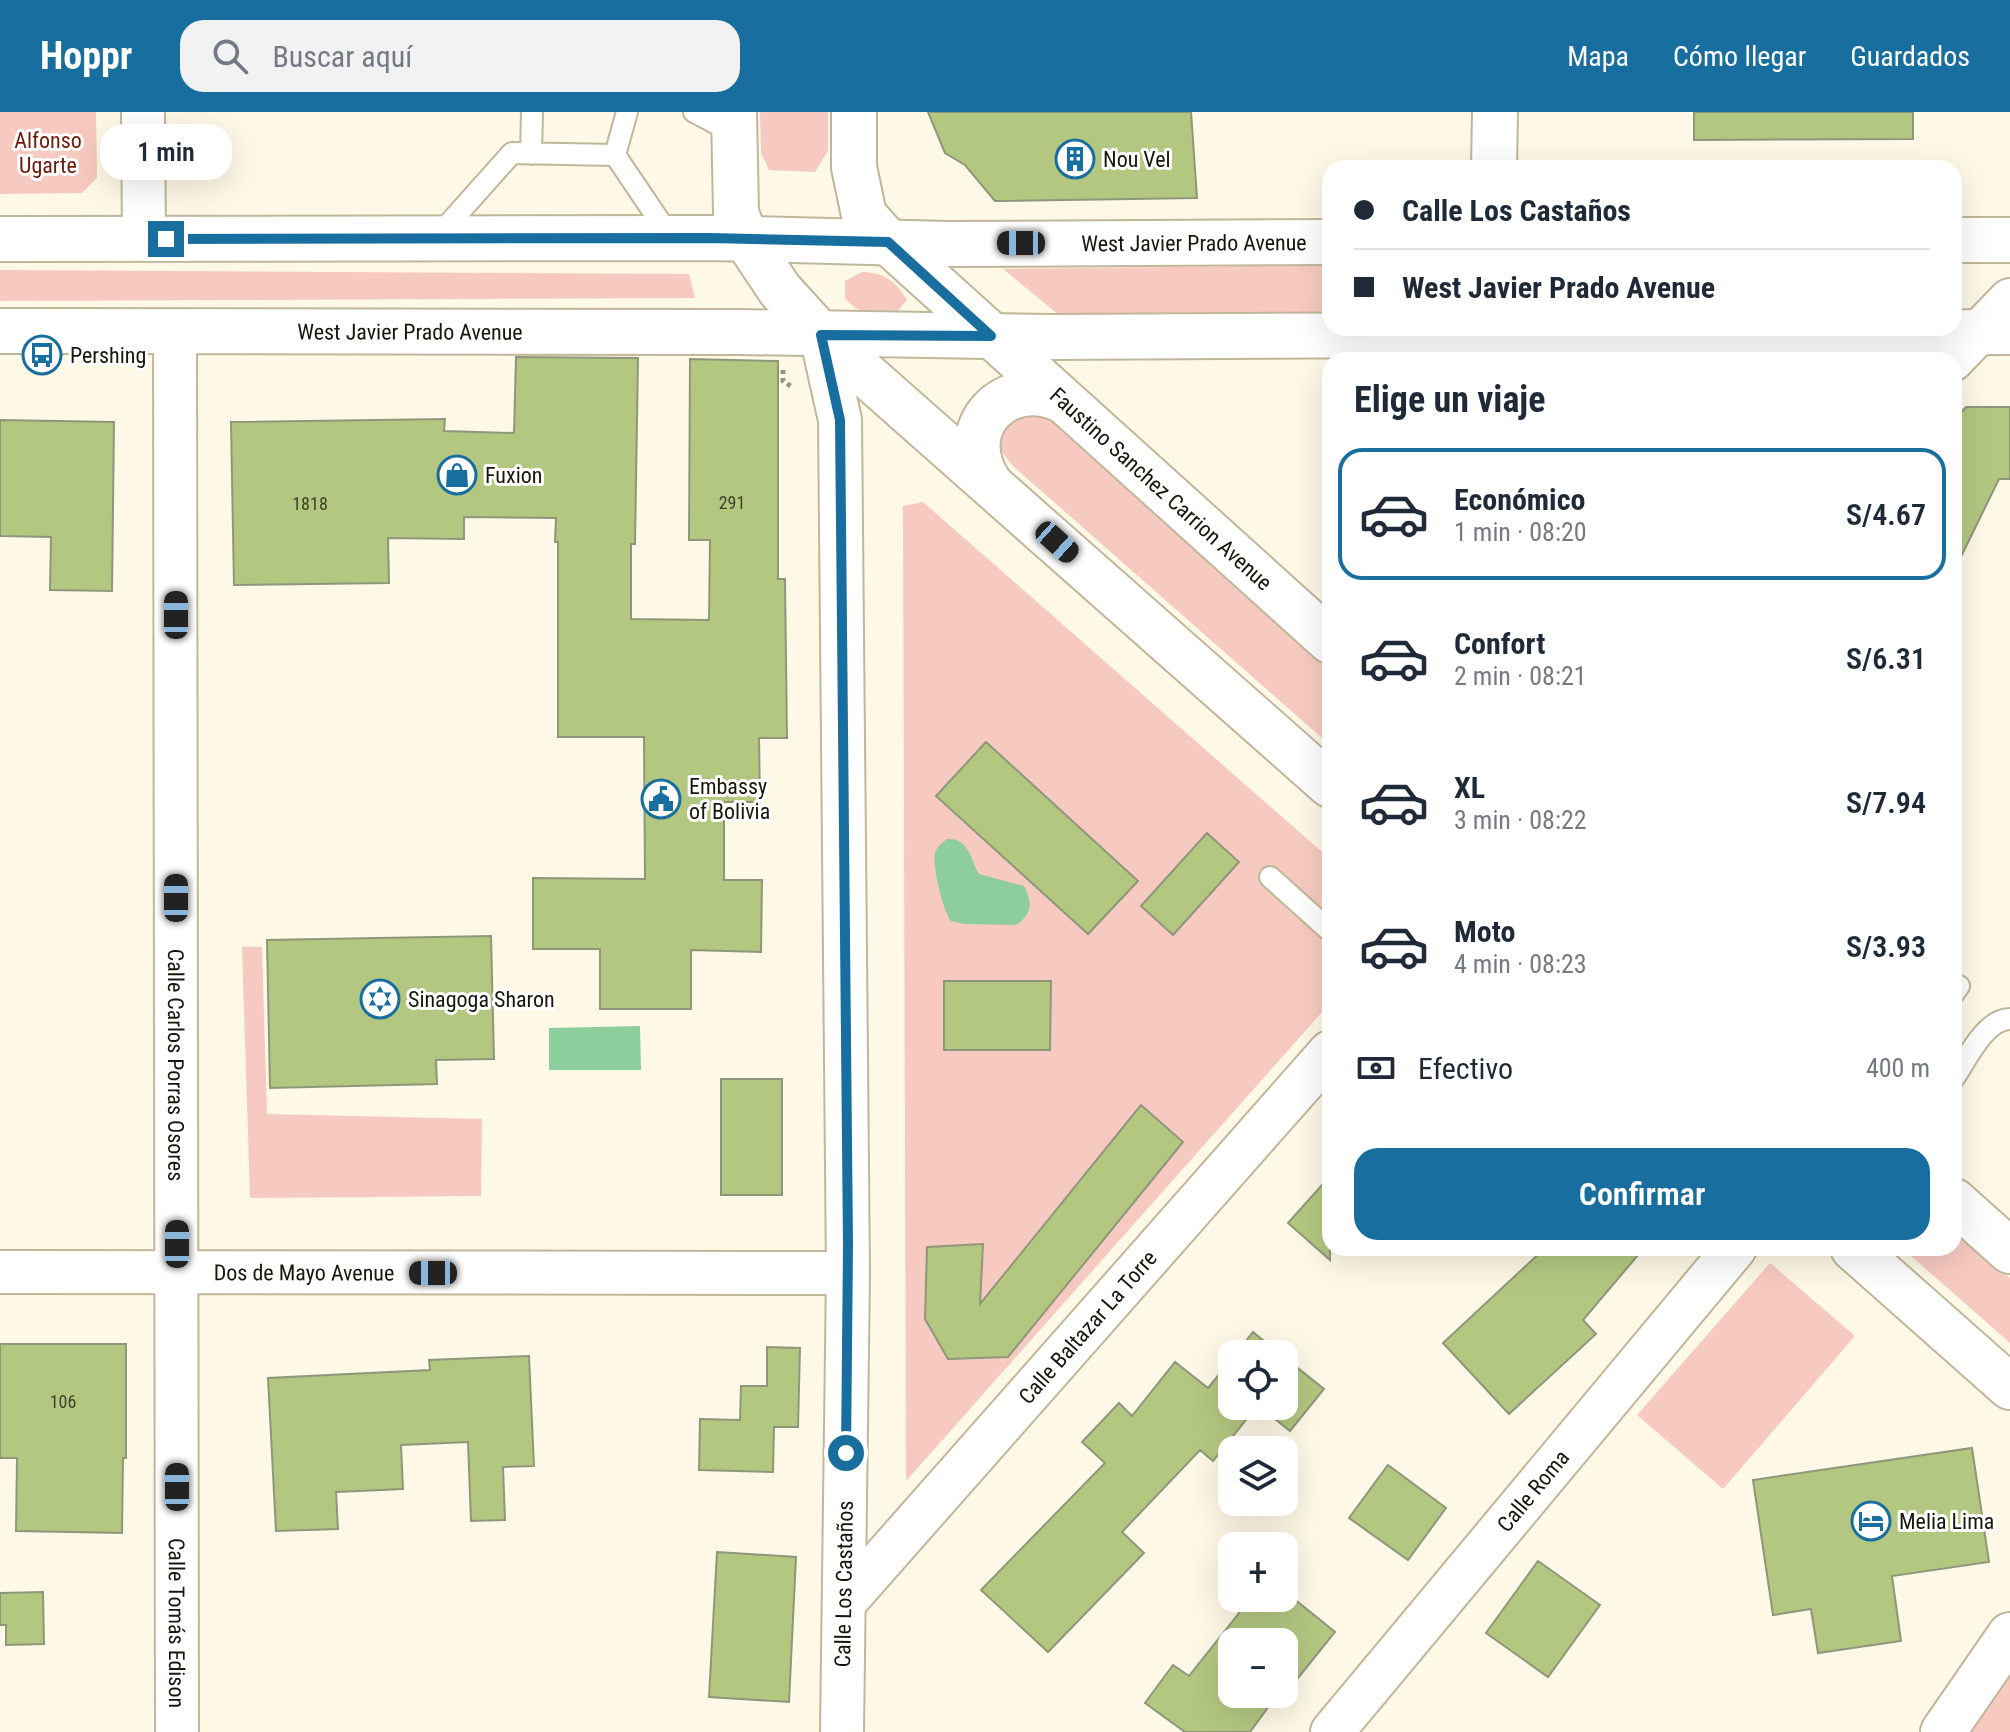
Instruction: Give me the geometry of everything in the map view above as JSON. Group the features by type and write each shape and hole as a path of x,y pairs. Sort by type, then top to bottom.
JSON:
{"main road":[{"path":"854,112 854,167 864,215 888,242"},
{"path":"1494,160 1495,112"},
{"path":"734,122 736,213 746,239 780,290 821,335 1322,778"},
{"name":"West Javier Prado Avenue","path":"0,239 671,238 888,242 1322,242"},
{"path":"1962,240 2010,240"},
{"name":"Faustino Sanchez Carrion Avenue","path":"888,242 1322,634"},
{"name":"West Javier Prado Avenue","path":"0,331 739,332 991,336"},
{"path":"991,336 1322,333"},
{"path":"1714,336 1979,342"},
{"path":"989,482 978,460 977,449 981,425 987,415 996,406 1021,394 1034,392 1062,400"},
{"path":"1962,1208 2010,1251"},
{"path":"1862,1256 2010,1387"},
{"path":"1943,1732 2010,1635"}],"street":[{"path":"143,112 144,239"},
{"path":"1979,342 2010,300"},
{"name":"Calle Carlos Porras Osores","path":"175,331 177,1272"},
{"name":"Calle Los Castaños","path":"821,335 840,420 848,1273 842,1732"},
{"name":"Calle Baltazar La Torre","path":"844,1603 1322,1061"},
{"name":"Calle Roma","path":"1332,1732 1728,1256"},
{"name":"Dos de Mayo Avenue","path":"0,1272 848,1273"},
{"name":"Calle Tomás Edison","path":"177,1272 177,1732"}],"lane":[{"path":"531,154 532,112"},
{"path":"627,112 615,155 671,238"},
{"path":"694,112 734,122"},
{"path":"434,239 512,153 615,155"},
{"path":"1270,877 1322,924"},
{"path":"1962,1066 1985,1033 2002,1019 2010,1019"}],"green space":[{"name":"Alfonso Ugarte","path":"0,112 96,112 97,178 82,193 0,194"},
{"path":"760,112 828,112 828,151 815,172 769,170 761,153"},
{"path":"1322,265 1322,320 1059,315 1003,269"},
{"path":"0,270 689,274 695,298 0,301"},
{"path":"862,272 883,276 898,288 907,300 895,314 867,313 845,298 845,281"},
{"path":"1023,408 1045,415 1322,663 1322,738 1013,466 997,446 1002,419"},
{"path":"923,502 1322,852 1322,1012 906,1481 903,506"},
{"path":"242,947 262,947 267,1114 482,1119 481,1196 250,1198"},
{"path":"1962,1235 2010,1278 2010,1343 1911,1256 1962,1256"},
{"path":"1770,1263 1855,1336 1723,1489 1637,1415"},
{"path":"2010,1649 2010,1732 1954,1732"}],"shaded area":[{"path":"947,839 964,845 979,874 1024,886 1029,897 1029,908 1021,921 1016,925 951,921 942,898 934,859 937,848"},
{"path":"640,1026 641,1070 549,1070 549,1028"}],"building":[{"name":"Nou Vel","path":"928,112 1191,112 1197,198 995,201 965,165 945,153"},
{"path":"1694,112 1913,112 1913,139 1694,140"},
{"path":"516,357 638,358 631,619 709,620 710,540 689,540 690,359 778,361 778,579 785,579 787,738 759,738 760,802 724,802 724,880 762,880 761,952 691,950 691,1009 600,1009 600,949 533,949 533,878 645,879 644,737 558,737 556,518 464,517 464,539 388,538 389,583 234,585 231,422 445,419 444,431 514,433"},
{"path":"1966,407 2010,407 2010,479 1999,479 1962,555 1962,411"},
{"path":"0,420 114,422 112,591 50,590 51,537 0,536"},
{"path":"986,742 1138,881 1088,934 936,796"},
{"path":"1207,833 1239,862 1173,935 1141,906"},
{"name":"Sinagoga Sharon","path":"491,936 494,1059 436,1060 437,1084 270,1088 267,940"},
{"path":"944,981 1051,981 1050,1050 944,1050"},
{"path":"721,1079 782,1079 782,1195 721,1195"},
{"path":"1141,1105 1183,1142 1008,1357 948,1359 925,1319 927,1247 983,1244 980,1304"},
{"path":"1322,1185 1322,1253 1288,1223"},
{"path":"1536,1256 1637,1256 1583,1320 1596,1334 1509,1414 1443,1343"},
{"path":"1253,1332 1263,1340 1247,1340"},
{"path":"0,1344 126,1344 126,1458 123,1458 122,1533 16,1531 17,1458 0,1458"},
{"path":"767,1347 800,1348 798,1427 774,1427 773,1472 699,1470 700,1419 740,1420 741,1386 767,1386"},
{"path":"529,1356 534,1466 503,1467 505,1520 471,1521 468,1442 401,1445 403,1489 336,1492 338,1529 276,1531 268,1378 430,1370 429,1360"},
{"path":"1175,1362 1208,1388 1218,1376 1218,1420 1246,1420 1233,1436 1218,1436 1218,1455 1213,1461 1200,1450 1122,1532 1144,1553 1048,1652 981,1590 1105,1463 1082,1442 1119,1403 1132,1416"},
{"path":"1298,1368 1324,1389 1290,1431 1276,1420 1298,1420"},
{"name":"Melia Lima","path":"1972,1448 1989,1562 1892,1576 1901,1641 1818,1653 1811,1609 1773,1615 1753,1480"},
{"path":"1388,1465 1446,1508 1408,1560 1349,1518"},
{"path":"717,1552 796,1557 789,1702 709,1697"},
{"path":"1538,1561 1600,1605 1548,1677 1486,1633"},
{"path":"43,1592 44,1644 6,1645 6,1625 0,1625 0,1593"},
{"path":"1298,1602 1335,1632 1298,1678 1298,1628 1227,1628 1240,1612 1298,1612"},
{"path":"1218,1640 1218,1708 1268,1708 1250,1732 1185,1732 1145,1703 1173,1665 1189,1676"}],"place":[{"name":"Nou Vel","path":"1075,159"},
{"name":"Pershing","path":"42,355"},
{"name":"Fuxion","path":"457,475"},
{"name":"Embassy of Bolivia","path":"661,799"},
{"name":"Sinagoga Sharon","path":"380,999"},
{"name":"Melia Lima","path":"1871,1521"}],"route":[{"path":"166,239 710,238 888,242 991,336 821,335 840,420 848,1245 846,1453"}]}
